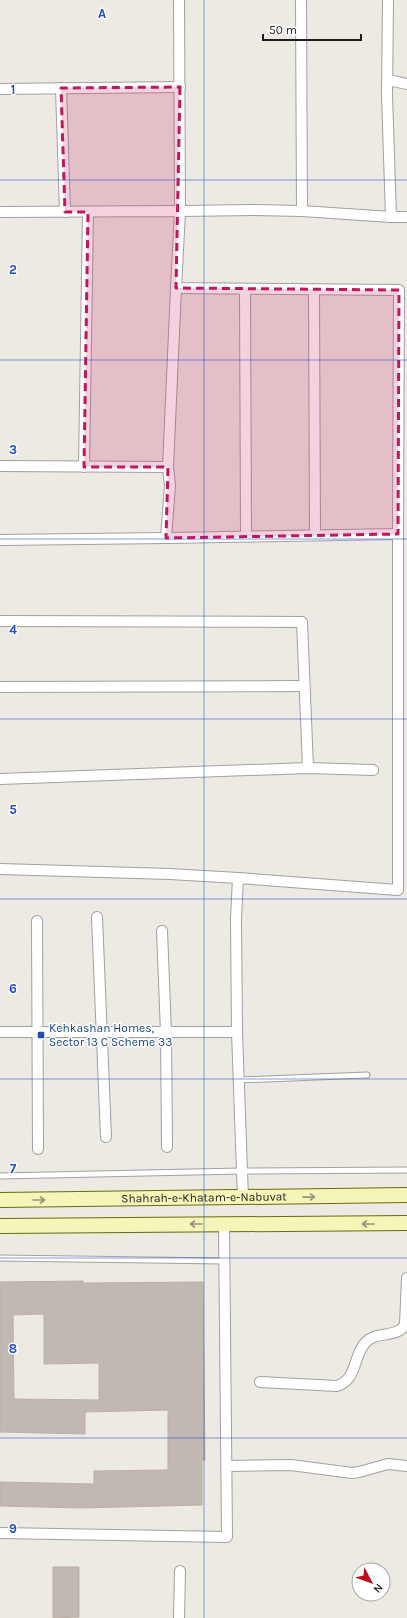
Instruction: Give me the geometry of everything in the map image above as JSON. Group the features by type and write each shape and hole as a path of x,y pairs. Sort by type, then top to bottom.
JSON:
{"main road":[{"name":"Shahrah-e-Khatam-e-Nabuvat","path":"0,1200 407,1195"},
{"path":"0,1226 407,1223"}],"street":[{"path":"166,538 170,485 168,467 180,211 179,0"},
{"path":"301,0 302,211"},
{"path":"388,0 391,217"},
{"path":"388,80 407,84"},
{"path":"0,89 180,87"},
{"path":"61,88 66,212"},
{"path":"0,212 302,211 407,217"},
{"path":"84,467 88,212"},
{"path":"0,869 162,873 402,890 398,534 402,503 399,290 176,288"},
{"path":"245,289 246,536"},
{"path":"314,290 315,535"},
{"path":"0,466 168,467"},
{"path":"0,540 398,534"},
{"path":"0,621 302,622 308,768"},
{"path":"0,687 304,686"},
{"path":"0,779 308,768 373,770"},
{"path":"238,878 236,914 237,1032 243,1198"},
{"path":"97,917 106,1137"},
{"path":"37,921 38,1150"},
{"path":"162,930 166,1032 167,1147"},
{"path":"0,1032 237,1032"},
{"path":"0,1532 227,1537 224,1224"},
{"path":"260,1382 337,1386 342,1384 352,1375 365,1343 375,1335 400,1331 403,1328 405,1324 407,1278"},
{"path":"227,1466 291,1465 352,1473 388,1464 407,1466"},
{"path":"179,1618 180,1571"}],"lane":[{"path":"239,1080 367,1076"},
{"path":"0,1176 242,1171 407,1170"},
{"path":"0,1258 225,1261"}],"highlighted area":[{"path":"180,87 176,288 399,290 398,534 166,538 168,467 84,467 88,212 65,212 61,88"}],"building":[{"path":"0,1282 203,1282 205,1460 202,1460 202,1505 80,1508 0,1506 0,1482 94,1484 94,1471 168,1470 168,1410 85,1412 85,1434 0,1432","holes":["44,1314 44,1364 99,1363 99,1400 14,1399 13,1315"]},
{"path":"53,1567 79,1567 79,1617 53,1618"}],"place":[{"name":"Kehkashan Homes, Sector 13 C Scheme 33","path":"41,1035"}]}
